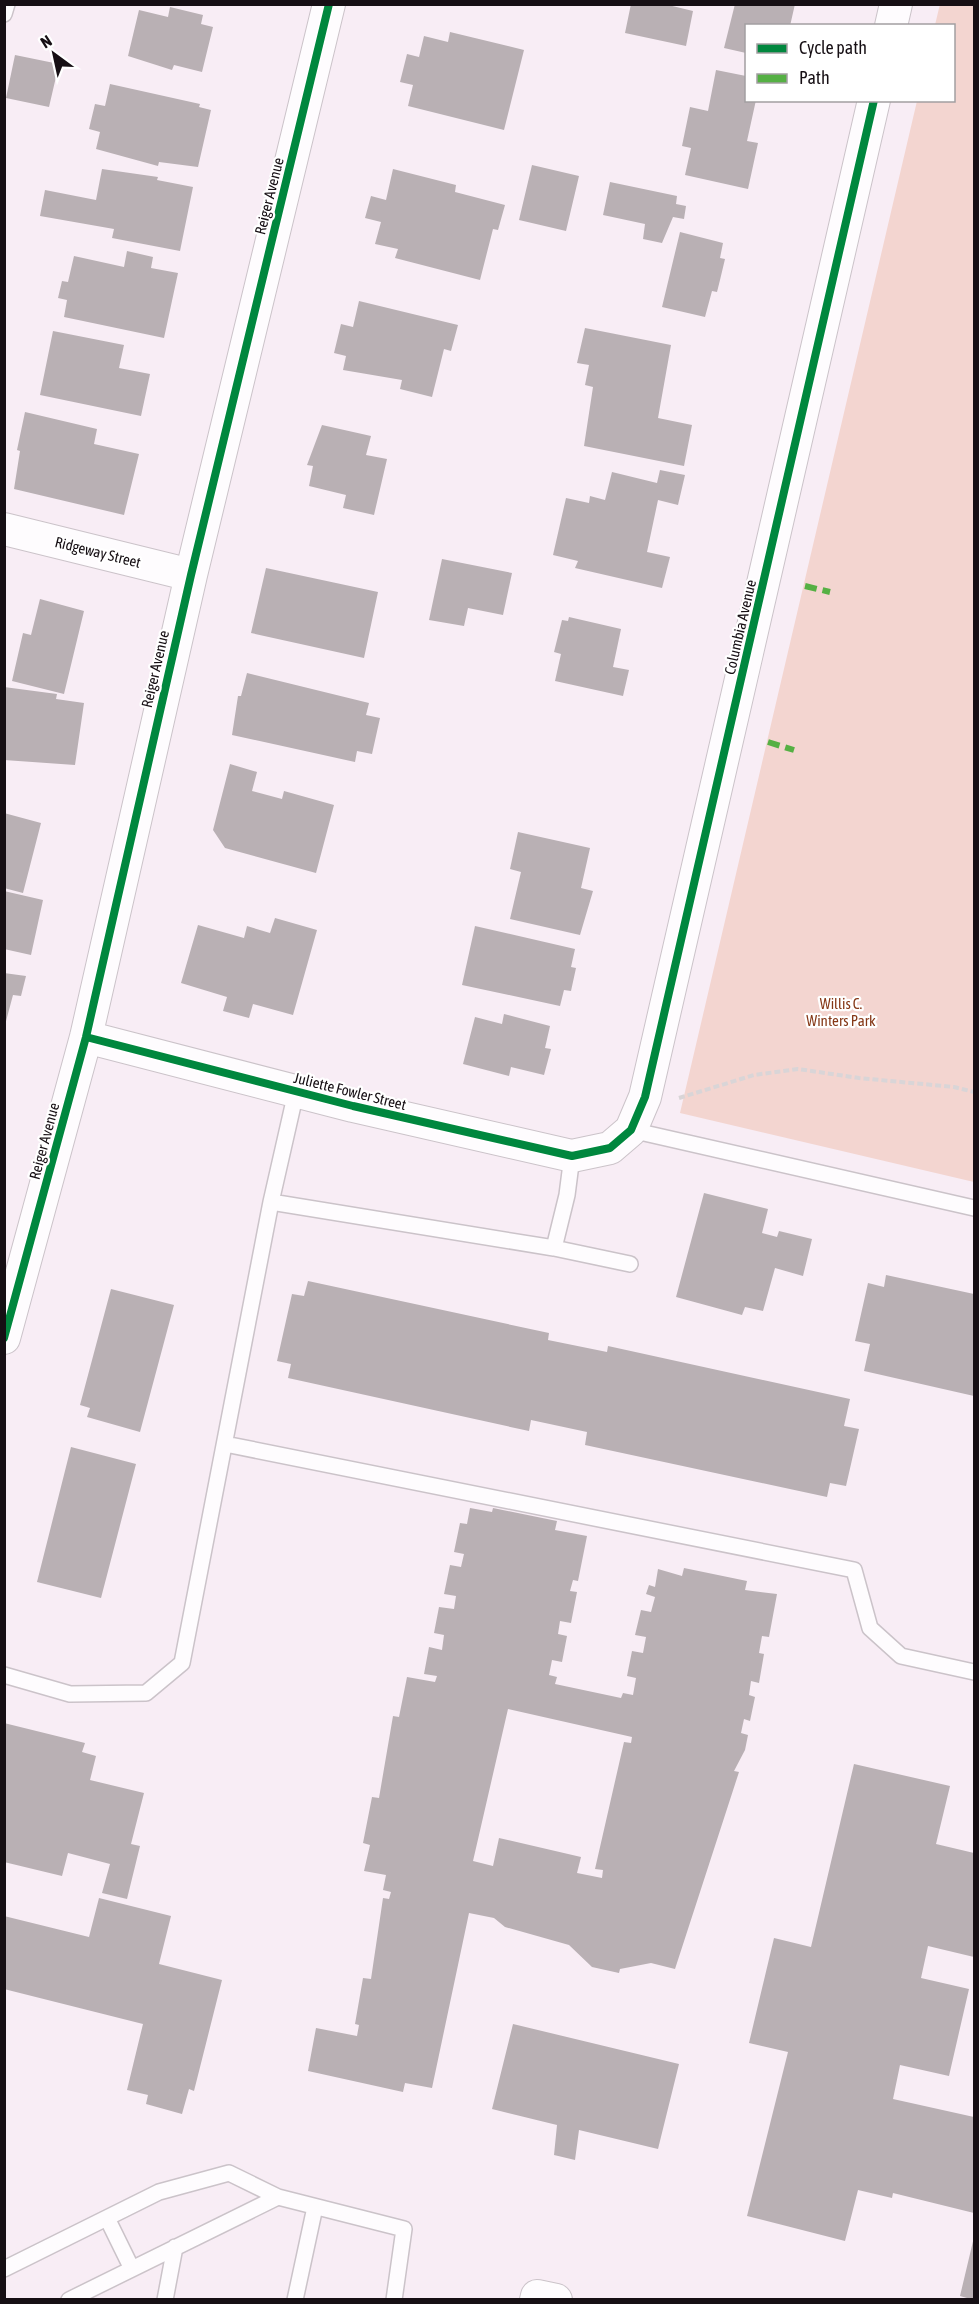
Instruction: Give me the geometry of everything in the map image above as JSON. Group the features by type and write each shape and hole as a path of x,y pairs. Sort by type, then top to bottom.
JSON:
{"street":[{"name":"Reiger Avenue","path":"4,1338 86,1037 190,575 329,4"},
{"path":"891,24 896,4"},
{"name":"Columbia Avenue","path":"621,1139 645,1097 874,102"},
{"name":"Ridgeway Street","path":"4,529 190,575"},
{"name":"Juliette Fowler Street","path":"86,1037 296,1092 572,1156 621,1139"}],"lane":[{"path":"4,14 7,4"},
{"path":"4,1675 70,1694 146,1693 182,1663 271,1202 296,1092"},
{"path":"621,1139 975,1208"},
{"path":"554,1248 567,1195 572,1156"},
{"path":"271,1202 554,1248 630,1264"},
{"path":"225,1444 854,1570 870,1628 901,1656 975,1672"},
{"path":"4,2269 159,2192 229,2174 278,2197 404,2229 394,2300"},
{"path":"69,2300 278,2197"},
{"path":"295,2300 315,2207"},
{"path":"107,2218 132,2269"},
{"path":"165,2300 175,2247"}],"path":[{"path":"645,1097 677,1098 754,1075 798,1069 975,1092"}],"green space":[{"name":"Willis C. Winters Park","path":"940,4 974,5 974,1182 680,1113 917,102 955,102 955,24 935,24"}],"building":[{"path":"631,4 664,4 693,11 686,46 625,33"},
{"path":"735,4 795,4 790,24 745,24 745,53 724,48"},
{"path":"170,7 203,15 201,24 213,27 202,72 174,65 172,70 128,56 139,10 168,17"},
{"path":"450,32 524,50 504,130 408,106 413,85 400,82 407,54 419,57 424,36 448,42"},
{"path":"15,55 59,64 49,107 6,98"},
{"path":"716,70 745,76 745,102 756,102 747,141 758,143 748,189 685,175 691,148 682,146 690,107 708,111"},
{"path":"110,84 200,104 199,107 211,110 198,167 159,162 158,166 96,149 100,132 89,129 95,104 105,106"},
{"path":"532,165 579,176 566,231 519,220"},
{"path":"102,169 158,177 157,180 193,187 180,251 112,238 114,229 40,216 45,190 96,200"},
{"path":"393,169 456,185 455,192 505,205 498,230 493,229 480,280 395,258 398,249 375,244 381,222 365,218 371,196 386,200"},
{"path":"610,182 677,196 676,204 686,206 684,219 673,217 662,243 643,239 645,224 603,215"},
{"path":"680,232 723,243 720,258 725,259 720,280 717,292 712,291 705,317 662,307"},
{"path":"127,251 153,257 151,268 178,273 164,338 64,317 67,300 58,298 62,281 68,282 74,256 124,267"},
{"path":"359,301 458,325 451,351 444,349 432,397 400,389 402,380 343,370 346,356 334,353 341,324 353,327"},
{"path":"585,328 671,345 658,418 692,425 684,466 584,446 593,387 585,385 589,365 577,363"},
{"path":"53,331 124,345 119,368 150,374 141,416 40,395"},
{"path":"25,412 97,429 94,444 139,454 124,515 14,489 20,451 17,450"},
{"path":"322,425 371,436 366,455 387,459 374,515 343,508 346,495 309,486 313,466 307,465"},
{"path":"660,470 685,475 678,505 658,500 647,552 670,557 662,588 575,568 578,561 553,555 566,498 589,503 590,496 605,500 612,472 657,483"},
{"path":"442,559 512,573 503,615 468,608 464,626 429,620"},
{"path":"266,568 378,592 364,658 251,633"},
{"path":"40,599 84,611 64,694 12,681 23,633 31,635"},
{"path":"569,617 621,629 613,667 629,670 623,696 555,681 561,654 554,652 562,620 568,621"},
{"path":"247,673 369,703 366,715 380,718 372,754 357,751 355,762 232,735 238,696 241,696"},
{"path":"4,687 57,694 56,699 84,703 75,765 4,760"},
{"path":"230,764 257,772 252,791 282,799 284,791 334,805 316,873 225,848 213,830"},
{"path":"4,813 41,823 23,893 4,888"},
{"path":"518,832 590,848 581,888 593,891 580,935 510,919 521,872 510,869"},
{"path":"4,891 43,900 31,955 4,949"},
{"path":"275,918 317,930 293,1015 253,1004 249,1018 223,1011 227,997 181,983 198,925 244,938 247,926 270,933"},
{"path":"475,926 575,949 571,967 576,968 571,991 564,990 560,1006 462,985"},
{"path":"4,973 26,976 21,996 13,995 5,1025"},
{"path":"504,1014 550,1026 545,1048 551,1049 544,1075 511,1067 509,1076 463,1064 475,1017 502,1024"},
{"path":"704,1193 768,1209 762,1233 777,1237 779,1231 812,1239 803,1276 775,1268 763,1311 745,1307 742,1315 676,1297"},
{"path":"886,1275 974,1294 974,1396 864,1371 870,1344 855,1341 868,1283 884,1287"},
{"path":"308,1281 549,1333 548,1340 607,1352 608,1346 850,1399 844,1426 859,1429 846,1486 830,1483 827,1497 585,1445 587,1432 531,1420 529,1431 288,1378 291,1364 277,1361 292,1294 304,1296"},
{"path":"111,1289 174,1305 140,1432 87,1417 90,1408 80,1405"},
{"path":"71,1447 136,1464 101,1598 37,1582"},
{"path":"470,1508 492,1512 493,1508 557,1521 555,1530 587,1536 578,1581 573,1580 570,1591 577,1592 571,1623 560,1621 558,1634 567,1636 562,1662 552,1660 549,1675 557,1677 555,1684 621,1698 623,1693 633,1695 636,1678 627,1676 632,1651 643,1653 646,1637 635,1635 641,1610 651,1612 655,1597 646,1594 649,1585 655,1587 658,1569 682,1576 684,1568 747,1581 745,1590 777,1594 769,1637 762,1636 759,1653 764,1654 759,1683 751,1681 749,1695 755,1697 750,1721 744,1719 741,1733 748,1735 745,1750 734,1771 739,1772 675,1969 651,1963 620,1969 619,1973 592,1967 569,1945 505,1927 494,1918 469,1913 432,2088 405,2083 403,2092 308,2071 316,2028 357,2036 359,2025 355,2024 363,1978 371,1979 383,1898 389,1899 391,1892 383,1890 386,1875 364,1871 370,1845 363,1843 372,1797 379,1798 393,1716 399,1717 407,1677 435,1682 437,1676 424,1674 429,1647 442,1650 444,1635 434,1633 439,1607 454,1609 456,1596 444,1594 450,1565 461,1567 464,1554 454,1552 460,1523 467,1524","holes":["508,1709 632,1737 631,1743 624,1742 595,1869 603,1870 602,1878 577,1873 581,1857 499,1838 493,1866 473,1861"]},
{"path":"4,1723 85,1743 82,1752 96,1756 90,1780 144,1793 131,1844 140,1846 127,1899 102,1893 110,1864 68,1853 62,1876 4,1862"},
{"path":"854,1764 950,1786 936,1844 974,1853 974,1957 928,1946 921,1978 969,1989 949,2076 900,2065 893,2099 974,2117 974,2213 893,2193 892,2198 858,2190 845,2241 747,2216 788,2052 749,2043 774,1938 811,1947"},
{"path":"99,1898 171,1916 159,1964 222,1980 194,2091 189,2089 182,2114 146,2104 148,2095 127,2090 143,2024 4,1989 4,1916 89,1937"},
{"path":"513,2024 679,2064 658,2149 579,2130 575,2160 554,2155 557,2125 492,2109"},
{"path":"974,2237 974,2300 960,2296"}],"marked path":[{"path":"805,586 830,592"},
{"path":"768,742 794,750"}],"cycle path":[{"path":"4,1338 86,1037 191,575 329,4"},
{"path":"86,1037 353,1106 572,1156 610,1148 631,1130 645,1097 874,102"}]}
